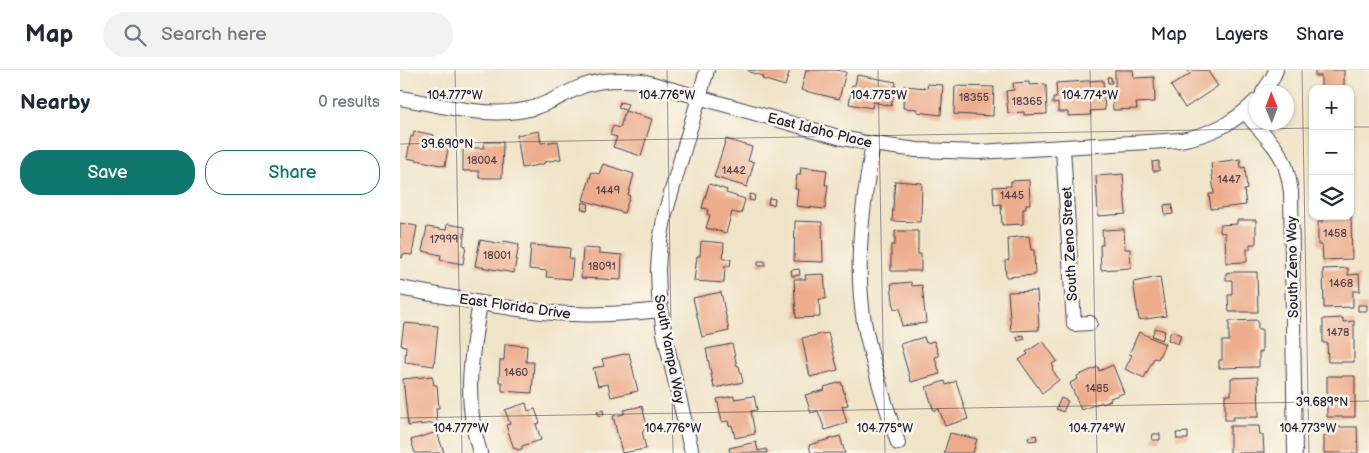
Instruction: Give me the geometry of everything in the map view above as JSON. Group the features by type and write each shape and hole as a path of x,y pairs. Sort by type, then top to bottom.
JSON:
{"street":[{"name":"South Yampa Way","path":"692,453 660,310 658,269 660,241 665,214 707,70"},
{"path":"1267,85 1276,70"},
{"name":"East Idaho Place","path":"400,98 486,113 508,112 530,109 550,102 579,87 596,82 619,79 648,82 812,130 873,144 948,152 1063,148 1181,140 1200,137 1224,127 1245,112"},
{"path":"1245,112 1249,108"},
{"name":"South Zeno Way","path":"1245,112 1278,152 1285,165 1289,180 1291,202 1295,453"},
{"path":"873,144 863,204 860,274 864,320 873,365 898,443"},
{"name":"South Zeno Street","path":"1063,148 1074,324 1090,324"},
{"name":"East Florida Drive","path":"400,288 526,310 580,315 660,310"},
{"path":"480,303 469,379 470,403 480,453"}],"building":[{"path":"749,70 790,70 785,86 762,79 763,76 749,72"},
{"path":"806,70 846,72 839,99 801,90"},
{"path":"1115,70 1133,70 1134,78 1154,77 1155,102 1136,103 1137,109 1113,110 1112,90 1115,89"},
{"path":"1188,70 1207,70 1218,86 1185,108 1171,86 1190,74"},
{"path":"1315,70 1344,70 1344,85 1321,85 1321,76 1315,76"},
{"path":"857,75 896,82 891,106 873,102 872,108 849,104 852,85 855,85"},
{"path":"1107,77 1111,77 1112,83 1108,83"},
{"path":"1103,80 1105,110 1090,111 1091,115 1068,116 1068,112 1058,112 1058,103 1053,104 1053,98 1057,98 1056,83"},
{"path":"1029,82 1029,85 1046,84 1047,114 1024,115 1024,112 1008,113 1006,91 1014,90 1013,83"},
{"path":"928,84 943,85 941,115 917,112 917,109 903,108 904,86 927,88"},
{"path":"955,86 994,87 993,116 954,114"},
{"path":"620,102 628,104 626,110 618,108"},
{"path":"625,111 652,119 641,156 613,147 617,137 610,135 613,126 620,128"},
{"path":"414,131 434,135 433,140 449,143 445,166 407,158 411,136 413,137"},
{"path":"539,131 541,143 558,141 561,159 522,168 517,135"},
{"path":"726,139 752,147 748,161 754,162 747,187 714,177"},
{"path":"484,142 503,142 502,178 479,178 479,171 463,171 463,150 484,148"},
{"path":"1240,159 1241,168 1245,167 1247,189 1244,190 1246,205 1211,209 1209,194 1214,194 1211,163"},
{"path":"1159,161 1159,171 1153,171 1152,162"},
{"path":"603,164 634,174 628,195 630,196 624,213 583,200 592,172 599,174"},
{"path":"801,167 827,170 825,185 828,185 825,209 796,206 798,189 795,189 797,175 800,175"},
{"path":"1123,174 1126,214 1098,216 1096,176"},
{"path":"1029,180 1030,204 1026,204 1026,209 1023,209 1023,224 1002,225 1001,204 994,205 993,187 1011,186 1011,181"},
{"path":"895,181 922,183 920,222 892,221"},
{"path":"709,184 727,190 726,193 745,199 741,214 732,212 726,233 706,228 710,215 707,214 708,209 702,208"},
{"path":"750,194 755,195 754,201 749,200"},
{"path":"769,198 775,199 774,205 768,204"},
{"path":"583,202 589,204 587,211 581,209"},
{"path":"1172,204 1173,214 1165,215 1164,205"},
{"path":"1237,220 1256,220 1256,244 1250,244 1250,249 1247,249 1247,262 1226,263 1225,233 1220,232 1220,225 1237,224"},
{"path":"1322,220 1351,220 1352,259 1323,260 1322,245 1318,245 1318,222 1322,222"},
{"path":"795,221 822,222 823,262 794,261"},
{"path":"400,223 417,226 412,255 403,254 402,258 400,257"},
{"path":"447,224 465,227 463,245 466,246 463,264 440,260 441,255 422,251 427,227 446,230"},
{"path":"1124,229 1125,249 1130,249 1131,268 1101,270 1100,245 1103,245 1102,230"},
{"path":"895,231 918,231 918,254 921,254 921,271 891,271 891,245 895,245"},
{"path":"1029,236 1031,250 1034,250 1035,275 1006,277 1005,261 1009,260 1008,238"},
{"path":"480,240 503,244 504,241 519,244 514,273 475,266"},
{"path":"701,241 724,243 723,259 731,259 730,266 725,266 724,283 694,281 697,256 700,256"},
{"path":"531,245 570,248 569,259 573,259 571,279 546,277 547,271 529,269"},
{"path":"583,248 599,249 599,253 622,255 621,280 581,278"},
{"path":"758,261 765,261 765,266 758,266"},
{"path":"1348,268 1348,275 1359,274 1360,291 1353,291 1353,307 1324,308 1323,269"},
{"path":"799,269 800,275 792,276 791,270"},
{"path":"1257,272 1258,312 1229,312 1228,295 1232,295 1232,280 1226,280 1226,273"},
{"path":"824,274 826,299 819,299 820,317 796,318 794,279 806,279 805,275"},
{"path":"1160,277 1166,316 1139,320 1133,282"},
{"path":"911,282 912,286 922,285 926,323 902,326 900,308 894,309 891,284"},
{"path":"1037,291 1039,330 1011,331 1008,292"},
{"path":"721,292 729,331 702,337 693,298"},
{"path":"1358,305 1367,305 1367,311 1358,311"},
{"path":"1343,318 1343,322 1354,321 1354,362 1328,362 1327,343 1323,343 1323,319"},
{"path":"1258,320 1258,329 1262,329 1262,352 1259,352 1259,367 1219,368 1219,360 1222,360 1222,341 1229,341 1229,321"},
{"path":"404,323 438,326 434,366 405,362 406,346 401,345"},
{"path":"1155,328 1165,331 1162,340 1152,336"},
{"path":"1171,331 1181,335 1178,344 1168,340"},
{"path":"1139,332 1165,344 1158,359 1154,358 1144,378 1125,369 1132,355 1129,354"},
{"path":"828,333 838,370 810,377 802,338"},
{"path":"1023,335 1025,339 1018,341 1017,337"},
{"path":"924,337 926,343 934,341 939,356 935,357 940,374 911,382 900,344"},
{"path":"1043,341 1057,361 1052,364 1054,368 1052,369 1059,380 1042,393 1019,360 1028,354 1026,352"},
{"path":"505,344 527,346 526,362 534,362 532,393 502,391 502,382 499,382 500,360 504,360"},
{"path":"732,344 743,382 714,388 706,349"},
{"path":"629,353 638,391 611,397 608,384 598,386 593,368 604,366 602,359"},
{"path":"1113,365 1124,393 1110,398 1111,400 1103,404 1102,402 1081,410 1070,383 1078,379 1077,376 1098,367 1099,371"},
{"path":"432,376 434,385 437,385 439,408 436,408 437,423 408,426 403,379"},
{"path":"1327,376 1355,376 1355,417 1327,417"},
{"path":"1258,377 1259,417 1233,417 1233,420 1225,420 1225,395 1231,395 1231,378"},
{"path":"945,381 946,385 956,381 968,419 945,426 939,409 934,411 926,387"},
{"path":"841,382 848,405 842,406 847,423 825,430 818,411 811,413 805,395 825,390 824,387"},
{"path":"734,396 734,399 754,396 757,410 751,411 755,434 735,438 732,425 729,426 728,421 722,422 717,399"},
{"path":"1061,398 1068,401 1063,412 1056,409"},
{"path":"526,403 528,411 535,409 540,423 536,424 541,440 522,446 522,449 517,450 516,448 514,449 506,425 510,424 505,410"},
{"path":"642,406 648,430 642,431 646,449 622,453 613,416 624,414 624,410"},
{"path":"603,410 604,415 599,416 597,411"},
{"path":"1230,426 1259,426 1260,435 1263,435 1264,453 1230,453"},
{"path":"1327,427 1357,427 1358,453 1324,453 1324,436 1327,436"},
{"path":"437,432 444,453 415,453 411,440"},
{"path":"1188,432 1188,439 1177,439 1176,433"},
{"path":"950,433 977,439 973,453 944,453"},
{"path":"1153,434 1160,434 1160,440 1152,440"},
{"path":"1036,435 1037,440 1029,441 1028,437"},
{"path":"840,436 845,453 811,453 809,445"},
{"path":"756,442 758,451 766,449 767,453 730,453 729,448"}]}
